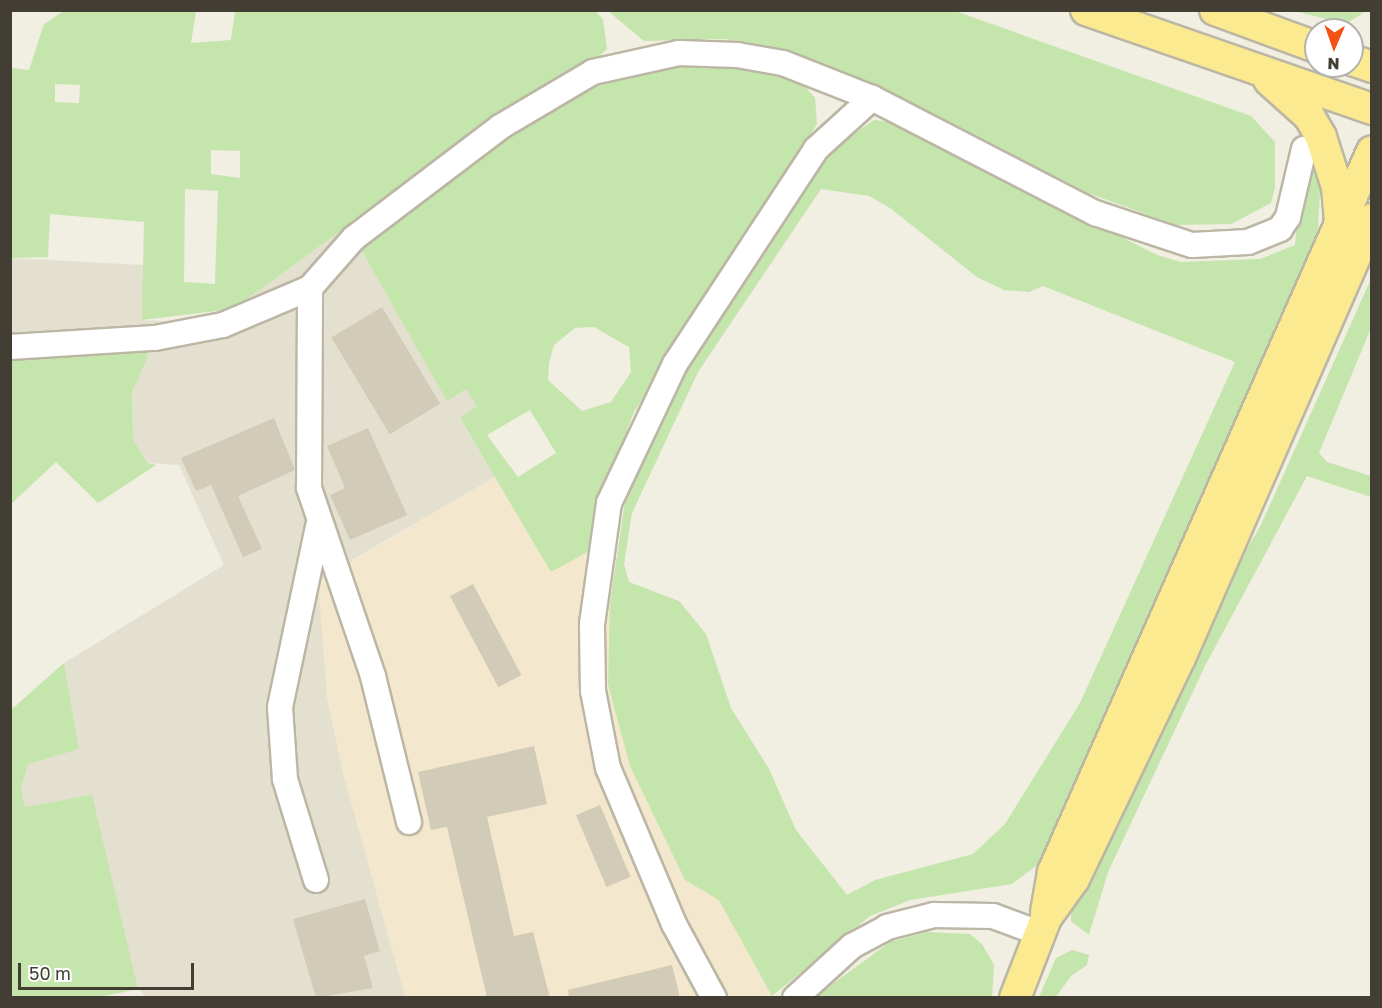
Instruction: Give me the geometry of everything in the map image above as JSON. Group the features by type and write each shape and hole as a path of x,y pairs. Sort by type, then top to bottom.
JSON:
{"main road":[{"path":"1086,10 1371,109"},
{"path":"1215,10 1304,43"},
{"path":"1255,69 1297,104 1321,137 1337,187 1362,224"},
{"path":"1015,998 1042,926 1074,879 1180,657 1362,224 1371,151"}],"street":[{"path":"10,347 155,338 223,325 310,288 354,238 500,127 592,72 679,53 737,55 783,63 872,98 1095,213 1192,245 1248,242 1280,229 1288,217 1304,149"},
{"path":"714,998 674,924 608,768 593,692 592,624 609,503 675,364 816,149 872,98"},
{"path":"310,288 307,449 318,525 374,676 409,822"},
{"path":"316,880 285,779 280,707 318,525"},
{"path":"795,998 852,946 887,927 934,915 993,915 1042,926"}],"shaded area":[{"path":"340,230 359,246 447,400 466,389 477,406 460,419 495,477 352,560 327,697 343,773 408,997 145,997 25,807 21,787 28,763 79,749 64,663 224,565 179,465 147,463 133,439 132,392 148,357 11,354 10,258 144,265 142,320 165,321 233,309"},
{"path":"495,477 551,571 591,550 616,553 608,684 685,880 719,900 773,997 405,997 343,773 327,697 318,581"}],"green space":[{"path":"594,10 603,19 607,49 595,60 503,113 233,309 142,320 144,222 50,214 48,257 11,258 11,68 29,70 44,24 64,11 196,11 191,43 231,40 235,11","holes":["55,84 80,85 79,103 55,102","211,150 240,151 240,178 211,174","185,189 218,191 215,284 184,282"]},
{"path":"1366,10 1355,18 1322,18 1295,11"},
{"path":"608,11 955,11 1251,116 1275,142 1275,187 1271,203 1231,224 1176,225 1088,193 925,109 814,60 725,39 644,41"},
{"path":"671,64 771,68 800,81 815,98 817,124 634,412 603,491 591,550 551,572 460,418 477,406 466,389 447,401 359,246 503,137 586,90","holes":["594,327 629,347 631,372 611,402 582,411 548,380 549,363 554,345 575,328","530,410 556,453 518,477 487,435"]},
{"path":"874,120 896,123 1157,255 1181,262 1260,259 1295,245 1299,196 1316,162 1321,178 1317,240 1048,857 1012,884 910,900 870,916 772,996 719,900 685,880 630,766 608,684 610,604 626,495 668,402 824,154","holes":["821,189 869,196 890,208 977,277 1004,290 1029,292 1043,286 1235,362 1080,703 1005,824 973,854 875,880 847,895 796,830 769,769 731,708 706,634 679,601 629,582 624,564 632,513 698,372"]},
{"path":"1371,279 1371,328 1319,453 1327,462 1371,476 1371,497 1307,476 1206,664 1108,872 1089,935 1071,921 1071,910 1214,602 1260,527"},
{"path":"145,346 148,357 132,392 133,439 147,463 156,465 98,503 56,462 11,504 11,354"},
{"path":"64,663 79,749 28,764 21,787 25,807 92,795 138,989 100,997 11,997 11,710"},
{"path":"926,932 970,934 982,944 994,965 992,997 815,997 890,942"},
{"path":"1072,950 1089,955 1087,965 1071,976 1056,997 1039,997 1056,958"}],"building":[{"path":"382,307 440,404 390,434 331,337"},
{"path":"274,418 295,470 238,496 262,549 243,557 211,485 196,491 181,458"},
{"path":"368,428 407,515 350,540 330,495 345,488 327,446"},
{"path":"473,584 521,675 498,687 450,596"},
{"path":"534,746 547,804 487,817 514,936 533,932 550,998 487,998 447,827 431,830 418,772"},
{"path":"600,805 630,877 607,887 576,815"},
{"path":"365,899 380,951 364,956 373,988 316,998 293,919"},
{"path":"672,965 680,998 569,998 568,990"}]}
